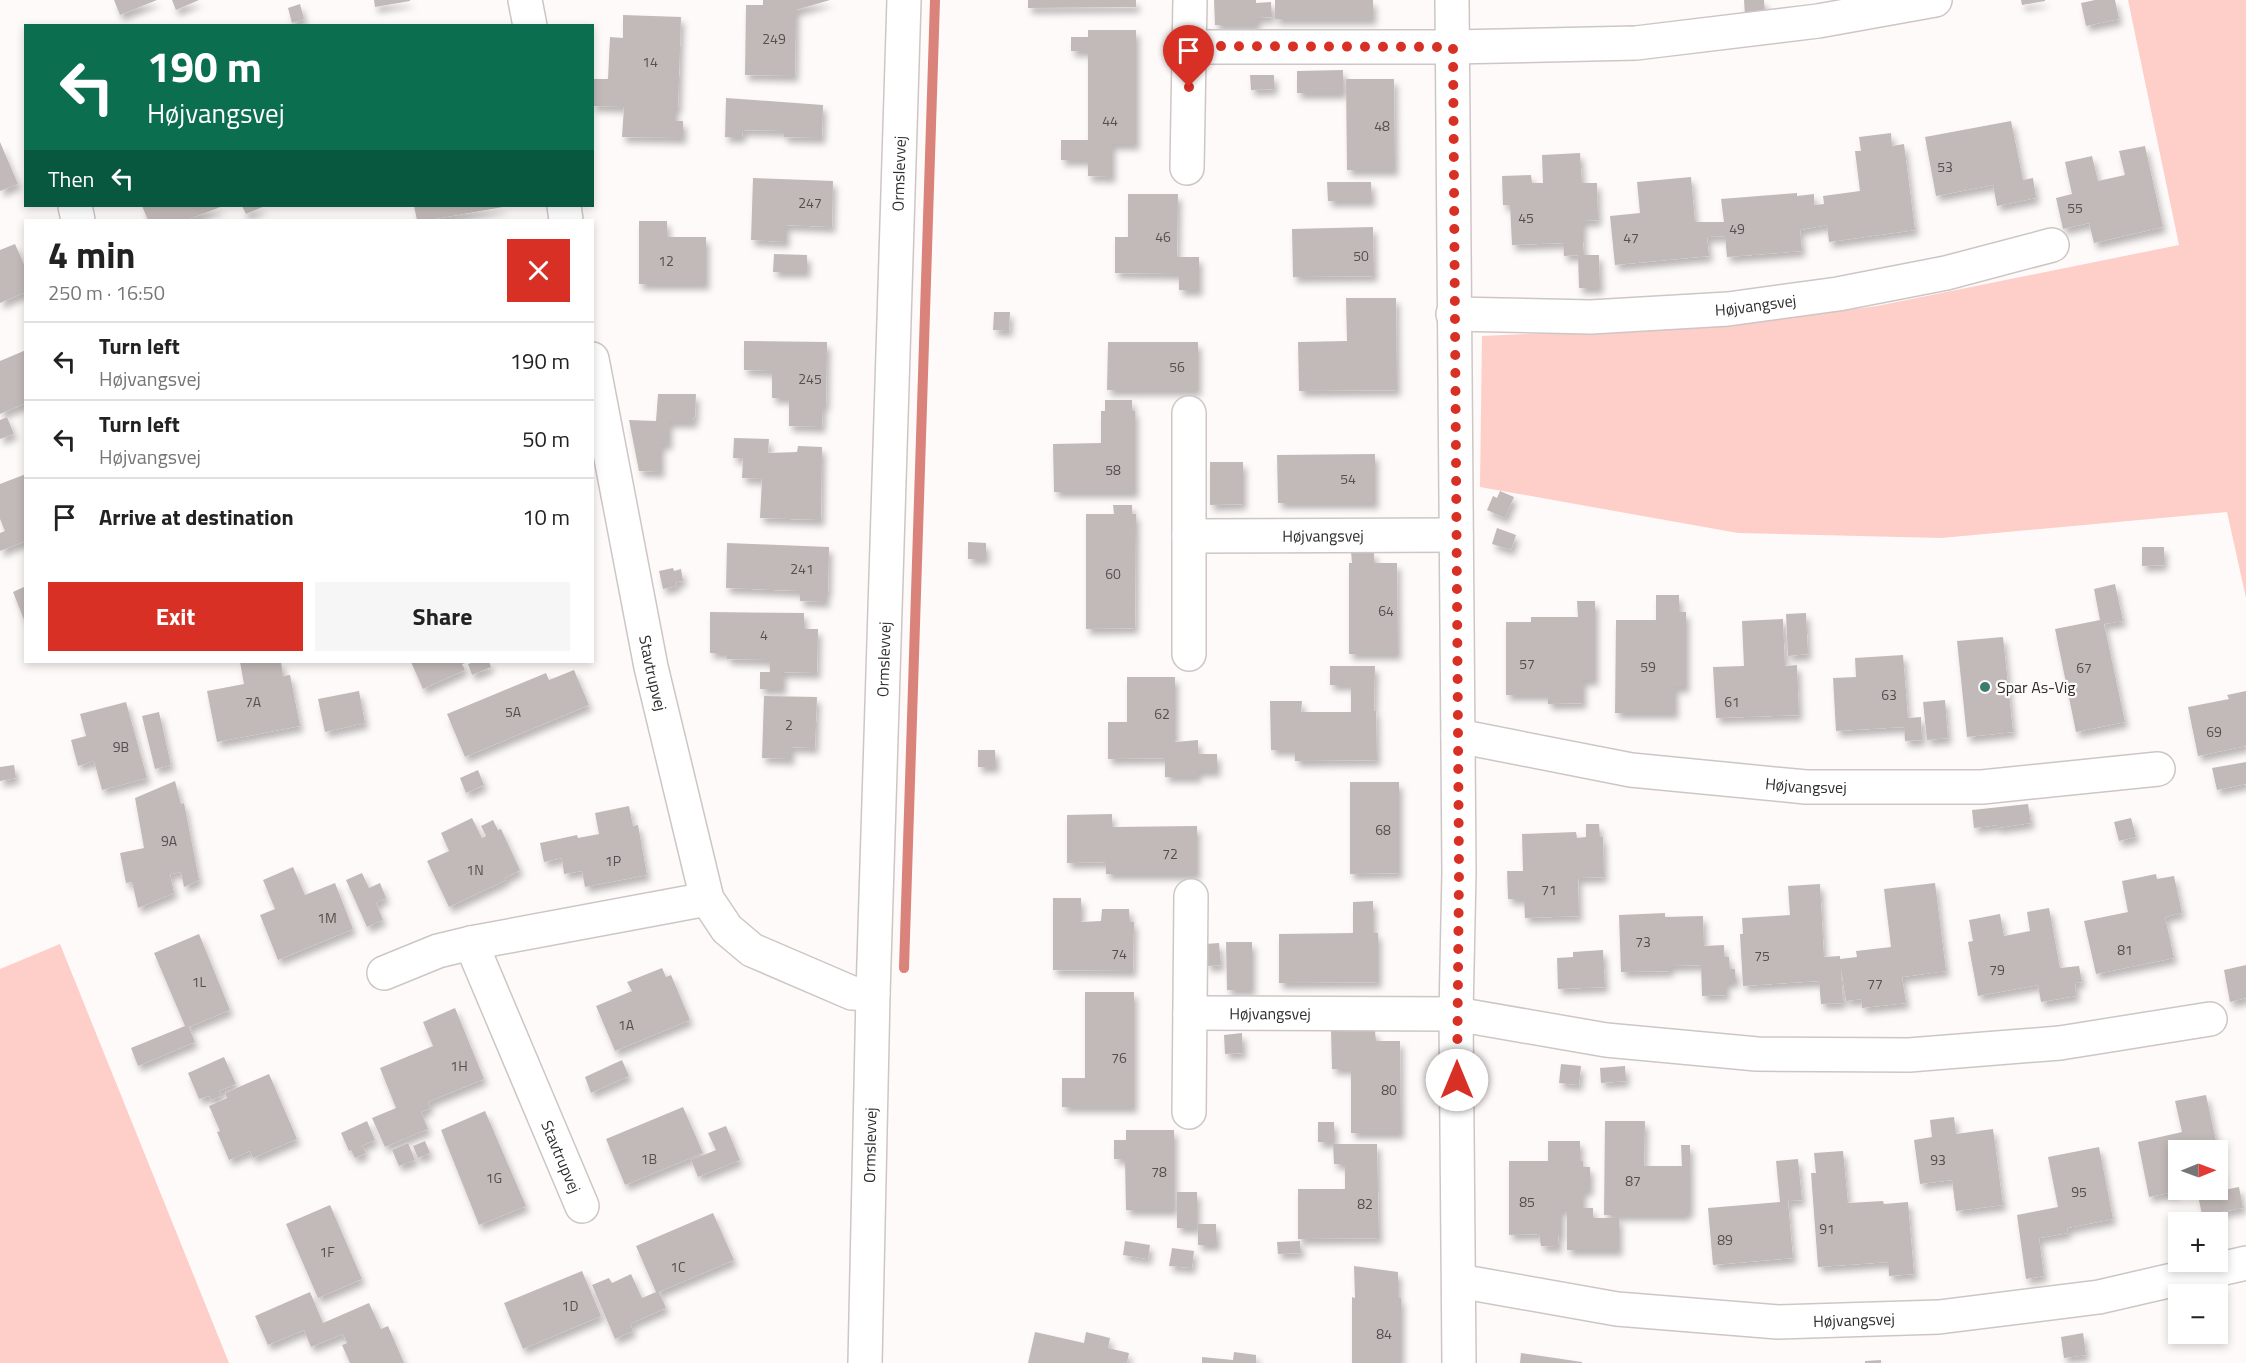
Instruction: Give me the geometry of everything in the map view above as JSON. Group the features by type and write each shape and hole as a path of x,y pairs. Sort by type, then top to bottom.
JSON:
{"street":[{"path":"525,0 530,24"},
{"name":"Ormslevvej","path":"865,1363 873,994 904,0"},
{"path":"1187,168 1190,0"},
{"path":"1452,0 1459,872 1456,1014 1459,1363"},
{"path":"1190,46 1453,47 1636,43 1818,21 1935,0"},
{"name":"Højvangsvej","path":"1453,314 1590,317 1728,309 1838,294 1946,273 2052,245"},
{"name":"Stavtrupvej","path":"594,379 601,448 707,898 726,929 752,950 852,993 873,994"},
{"path":"1189,413 1190,654"},
{"name":"Højvangsvej","path":"1189,536 1456,536"},
{"name":"Højvangsvej","path":"1458,736 1631,770 1806,787 1982,786 2158,769"},
{"path":"1189,1112 1191,896"},
{"path":"384,973 438,951 471,943 707,898"},
{"name":"Stavtrupvej","path":"471,943 582,1206"},
{"name":"Højvangsvej","path":"1190,1013 1456,1014 1606,1040 1757,1054 1909,1055 2060,1043 2210,1019"},
{"name":"Højvangsvej","path":"1459,1281 1617,1309 1778,1322 1939,1317 2099,1297 2246,1263"},
{"name":"Ormslevvej","path":"866,1320 878,1363"}],"shaded area":[{"path":"2128,0 2246,0 2246,598 2227,512 1941,538 1738,533 1480,487 1482,336 1736,325 1877,306 2179,245"},
{"path":"60,944 229,1363 0,1363 0,969"}],"building":[{"path":"114,0 157,0 120,15"},
{"path":"172,0 199,0 176,10"},
{"path":"374,0 410,0 410,1 375,7"},
{"path":"763,0 830,0 796,10 795,76 745,75 746,5 763,5"},
{"path":"1028,0 1136,0 1136,7 1028,8"},
{"path":"1214,0 1271,2 1272,17 1257,18 1257,25 1215,25"},
{"path":"1275,0 1373,0 1373,19 1275,19"},
{"path":"1744,0 1764,0 1765,14 1745,16"},
{"path":"2021,0 2045,0 2045,1 2022,5"},
{"path":"2115,0 2119,19 2086,26 2081,3"},
{"path":"300,4 304,19 292,23 288,8"},
{"path":"623,15 681,17 678,108 675,108 675,121 683,121 683,138 622,137 624,107 594,106 594,79 608,79 610,37 623,38"},
{"path":"1088,30 1136,30 1136,144 1112,144 1112,177 1088,176 1088,160 1061,160 1061,140 1088,140 1088,51 1071,51 1071,37 1088,37"},
{"path":"1343,70 1343,93 1297,93 1297,71"},
{"path":"1250,75 1274,75 1274,89 1251,90"},
{"path":"1346,79 1394,79 1395,170 1347,170"},
{"path":"726,98 823,105 822,138 784,137 784,131 743,130 742,137 725,137"},
{"path":"2011,121 2023,180 2033,178 2036,198 1997,206 1993,185 1936,196 1925,137"},
{"path":"1891,133 1892,146 1904,144 1915,230 1829,242 1827,225 1800,230 1802,251 1727,257 1725,236 1707,237 1709,256 1615,265 1610,216 1640,213 1637,182 1691,177 1695,222 1724,222 1721,199 1797,193 1797,196 1814,194 1814,205 1824,204 1823,196 1860,191 1855,151 1861,151 1859,137"},
{"path":"0,142 18,184 0,191"},
{"path":"2145,146 2163,227 2094,243 2089,223 2063,229 2056,198 2072,194 2065,162 2092,156 2098,181 2125,175 2119,151"},
{"path":"1580,153 1582,183 1597,183 1598,220 1583,221 1583,242 1584,255 1599,255 1600,288 1579,288 1578,255 1564,256 1563,243 1512,245 1510,205 1503,205 1502,176 1531,175 1532,183 1543,183 1542,155"},
{"path":"753,178 833,181 832,227 786,225 786,242 751,240"},
{"path":"1327,182 1371,182 1372,201 1328,201"},
{"path":"1128,194 1178,194 1177,257 1199,257 1199,290 1179,290 1179,274 1115,273 1115,237 1128,237"},
{"path":"142,207 220,207 190,219 148,219"},
{"path":"242,207 263,207 246,214"},
{"path":"414,207 503,207 435,219 417,219"},
{"path":"639,221 667,221 667,237 706,237 706,284 639,284"},
{"path":"1373,227 1374,276 1293,277 1292,229"},
{"path":"15,244 24,264 24,293 0,303 0,250"},
{"path":"774,254 807,255 807,272 773,272"},
{"path":"1346,298 1396,298 1397,390 1299,391 1298,342 1347,341"},
{"path":"994,312 1010,312 1009,331 993,330"},
{"path":"744,341 827,342 826,405 823,405 822,427 789,426 789,398 772,398 772,371 744,370"},
{"path":"1108,342 1198,342 1198,390 1107,390"},
{"path":"24,351 24,404 0,414 0,361"},
{"path":"658,394 696,394 695,418 693,417 694,422 669,422 669,444 661,444 661,472 639,471 629,420 656,421"},
{"path":"1105,400 1132,400 1132,411 1135,411 1135,492 1054,492 1053,444 1101,443 1101,411 1105,411"},
{"path":"7,417 14,434 0,439 0,420"},
{"path":"734,438 769,439 768,453 797,452 798,446 822,447 821,520 760,518 762,479 742,478 743,458 733,458"},
{"path":"1375,454 1375,503 1278,503 1277,455"},
{"path":"1210,462 1243,462 1243,504 1210,505"},
{"path":"24,475 24,542 0,551 0,533 5,531 0,519 0,484"},
{"path":"1500,491 1514,497 1505,518 1487,510 1493,496 1497,498"},
{"path":"1113,505 1132,505 1132,514 1136,514 1135,628 1086,629 1086,514 1114,514"},
{"path":"1497,528 1516,535 1511,550 1492,544"},
{"path":"968,542 986,543 986,559 968,559"},
{"path":"727,543 829,547 826,602 800,601 800,591 726,588"},
{"path":"2142,547 2164,547 2164,565 2142,566"},
{"path":"1351,552 1374,552 1374,563 1397,563 1398,654 1349,654"},
{"path":"673,568 674,571 681,569 683,581 676,582 677,586 663,589 659,571"},
{"path":"2115,584 2123,621 2104,624 2125,722 2076,732 2055,629 2100,620 2094,589"},
{"path":"24,587 24,620 13,592"},
{"path":"1656,595 1679,595 1679,612 1686,612 1686,687 1675,687 1675,713 1615,713 1616,620 1656,620"},
{"path":"1577,601 1595,601 1595,680 1583,680 1583,703 1548,704 1548,695 1506,695 1506,622 1531,622 1531,617 1578,617"},
{"path":"710,612 804,613 804,629 818,629 817,673 783,672 783,689 760,689 760,672 770,672 769,660 727,659 727,653 710,653"},
{"path":"1806,613 1808,654 1788,656 1786,614"},
{"path":"1783,619 1785,666 1797,665 1799,715 1716,718 1713,667 1744,666 1742,621"},
{"name":"Spar As-Vig","path":"2003,637 2013,732 1967,737 1957,641"},
{"path":"1903,655 1908,718 1921,717 1922,740 1905,741 1904,727 1836,731 1833,678 1856,677 1855,658"},
{"path":"240,663 281,663 283,676 290,675 300,726 217,742 207,691 244,684"},
{"path":"411,663 466,663 462,664 465,670 423,689"},
{"path":"489,663 491,667 472,675 468,664"},
{"path":"1330,666 1375,666 1374,711 1376,711 1377,760 1295,761 1295,750 1271,750 1270,701 1302,701 1301,712 1351,712 1351,685 1330,685"},
{"path":"574,670 589,705 465,757 447,714 546,673 549,680"},
{"path":"1127,677 1175,677 1175,742 1198,740 1198,754 1217,754 1217,771 1198,771 1198,777 1165,777 1165,758 1108,759 1108,722 1127,722"},
{"path":"359,691 365,723 325,732 318,699"},
{"path":"2246,691 2246,746 2198,756 2188,707 2229,699 2227,695"},
{"path":"764,696 817,697 815,748 791,747 791,759 762,758"},
{"path":"1945,700 1948,738 1927,740 1923,702"},
{"path":"126,702 147,778 102,790 94,761 78,766 71,740 86,736 80,714"},
{"path":"159,712 171,765 155,769 142,716"},
{"path":"978,750 995,750 996,767 978,767"},
{"path":"2246,762 2246,784 2217,790 2212,768"},
{"path":"14,765 16,778 0,781 0,767"},
{"path":"478,770 484,785 466,793 460,778"},
{"path":"175,781 181,804 184,803 199,880 184,887 181,872 170,874 174,893 138,908 132,882 126,883 120,853 144,848 135,798"},
{"path":"1350,782 1399,782 1399,873 1350,874"},
{"path":"2028,804 2031,823 1997,828 1997,825 1974,828 1972,810"},
{"path":"629,806 633,826 638,825 647,875 585,887 582,871 564,874 562,858 544,862 540,843 577,835 578,838 599,834 595,813"},
{"path":"1112,814 1112,827 1197,826 1197,874 1106,874 1106,862 1067,863 1067,815"},
{"path":"472,818 482,838 486,836 481,826 493,820 498,830 501,829 520,870 505,878 506,880 449,907 427,861 449,851 441,833"},
{"path":"2131,818 2136,837 2119,841 2114,822"},
{"path":"1586,824 1599,824 1600,837 1603,837 1604,877 1578,878 1579,916 1525,918 1524,899 1508,899 1507,871 1523,871 1522,834 1576,832 1577,838 1586,837"},
{"path":"293,867 305,895 335,883 353,929 278,960 260,915 275,909 263,880"},
{"path":"362,873 369,888 380,883 386,898 376,903 383,920 367,927 346,880"},
{"path":"2156,874 2157,879 2174,876 2182,913 2165,917 2174,958 2096,974 2084,921 2128,912 2122,881"},
{"path":"1935,883 1946,971 1902,977 1906,1003 1862,1008 1861,999 1846,1001 1841,968 1843,1003 1821,1004 1819,981 1743,986 1740,934 1743,934 1742,918 1790,915 1788,886 1820,884 1824,957 1840,956 1840,959 1857,957 1856,951 1891,947 1884,889"},
{"path":"1053,898 1081,898 1081,922 1101,921 1102,909 1129,909 1130,922 1134,922 1133,971 1053,970"},
{"path":"1373,901 1373,933 1378,933 1378,982 1279,983 1279,934 1353,933 1353,902"},
{"path":"2049,908 2060,968 2079,966 2082,982 2075,983 2076,996 2041,1002 2038,985 1978,996 1968,942 1973,941 1969,920 2000,914 2004,936 2030,931 2027,912"},
{"path":"1665,913 1665,917 1703,916 1704,946 1724,945 1724,957 1729,957 1730,969 1735,969 1736,982 1726,982 1726,995 1702,996 1701,965 1670,966 1670,971 1621,972 1619,915"},
{"path":"199,934 230,1010 189,1027 195,1042 138,1066 131,1048 185,1026 154,953"},
{"path":"1226,942 1252,942 1252,990 1227,990"},
{"path":"1219,943 1221,965 1207,966 1205,944"},
{"path":"1603,950 1605,987 1558,989 1557,958 1573,957 1573,952"},
{"path":"2246,965 2246,998 2230,1002 2224,970"},
{"path":"662,968 666,977 671,975 690,1020 615,1051 596,1006 632,991 627,982"},
{"path":"1085,992 1134,992 1134,1107 1062,1107 1062,1078 1085,1078"},
{"path":"455,1008 484,1079 428,1102 430,1108 421,1112 428,1129 385,1147 372,1118 396,1108 380,1068 433,1046 423,1022"},
{"path":"1331,1031 1375,1031 1376,1041 1400,1041 1401,1133 1351,1133 1351,1069 1332,1069"},
{"path":"1242,1033 1243,1053 1225,1054 1224,1035"},
{"path":"224,1057 236,1084 219,1091 221,1096 211,1100 209,1096 199,1099 188,1073"},
{"path":"622,1060 629,1076 591,1093 585,1077"},
{"path":"1561,1064 1581,1066 1579,1085 1559,1083"},
{"path":"1625,1066 1626,1081 1601,1083 1600,1068"},
{"path":"269,1074 297,1139 253,1158 250,1151 229,1160 209,1106 227,1098 225,1093"},
{"path":"2206,1095 2216,1140 2168,1140 2168,1193 2149,1197 2138,1142 2182,1132 2175,1101"},
{"path":"683,1107 703,1153 625,1185 606,1139"},
{"path":"485,1111 526,1206 479,1225 441,1130"},
{"path":"1954,1117 1956,1134 1993,1129 2003,1205 1956,1211 1952,1180 1920,1184 1914,1140 1932,1137 1930,1120"},
{"path":"367,1121 375,1140 362,1146 366,1153 355,1158 351,1150 349,1151 341,1133"},
{"path":"1605,1121 1645,1121 1644,1166 1682,1166 1681,1145 1690,1145 1690,1212 1686,1212 1686,1215 1604,1215"},
{"path":"1318,1122 1334,1122 1334,1142 1318,1142"},
{"path":"726,1126 740,1160 698,1177 691,1160 716,1150 708,1133"},
{"path":"1126,1130 1174,1130 1174,1210 1126,1210 1125,1159 1114,1159 1114,1140 1126,1140"},
{"path":"425,1141 430,1153 418,1158 413,1146"},
{"path":"1548,1141 1580,1141 1580,1161 1583,1161 1583,1167 1590,1167 1590,1190 1583,1190 1583,1208 1593,1208 1593,1218 1619,1218 1619,1250 1567,1250 1567,1209 1561,1209 1559,1247 1541,1246 1539,1234 1509,1235 1509,1161 1548,1161"},
{"path":"408,1143 415,1160 399,1166 392,1150"},
{"path":"1333,1144 1377,1144 1379,1238 1298,1239 1298,1189 1345,1189 1345,1164 1334,1164"},
{"path":"2099,1147 2113,1219 2067,1228 2068,1233 2039,1238 2044,1276 2026,1279 2017,1215 2058,1207 2048,1157"},
{"path":"1843,1151 1848,1203 1908,1202 1914,1274 1889,1276 1888,1262 1818,1267 1811,1173 1816,1173 1814,1153"},
{"path":"1798,1159 1802,1200 1788,1201 1793,1258 1713,1265 1708,1208 1780,1202 1776,1161"},
{"path":"2239,1187 2243,1208 2201,1212 2199,1200 2228,1200 2228,1189"},
{"path":"1177,1192 1197,1192 1197,1228 1177,1228"},
{"path":"330,1205 362,1279 318,1298 286,1224"},
{"path":"713,1213 734,1260 659,1292 666,1308 630,1324 633,1331 615,1339 592,1285 609,1278 612,1283 631,1274 642,1298 656,1292 636,1246"},
{"path":"1198,1224 1216,1224 1217,1245 1198,1245"},
{"path":"1125,1241 1150,1245 1148,1259 1123,1255"},
{"path":"1300,1241 1301,1253 1278,1254 1277,1242"},
{"path":"1172,1248 1194,1251 1192,1268 1169,1266"},
{"path":"1354,1266 1398,1272 1398,1298 1401,1298 1401,1363 1352,1363"},
{"path":"582,1271 601,1316 523,1349 504,1303"},
{"path":"310,1292 323,1323 369,1303 381,1329 388,1326 404,1363 350,1363 342,1345 347,1343 343,1334 311,1347 304,1330 268,1345 255,1316"},
{"path":"1035,1332 1084,1343 1086,1332 1110,1338 1108,1348 1129,1353 1127,1363 1028,1363"},
{"path":"2083,1333 2086,1355 2064,1358 2061,1337"},
{"path":"1234,1352 1256,1355 1256,1363 1202,1363 1202,1357 1233,1360"},
{"path":"1521,1353 1582,1362 1582,1363 1520,1363"},
{"path":"1881,1360 1881,1363 1865,1363 1865,1361"}],"waterway":[{"path":"904,968 935,0"}],"place":[{"name":"Spar As-Vig","path":"1985,687"}],"route":[{"path":"1189,87 1190,46 1453,47 1453,314 1459,872 1457,1080"}]}
